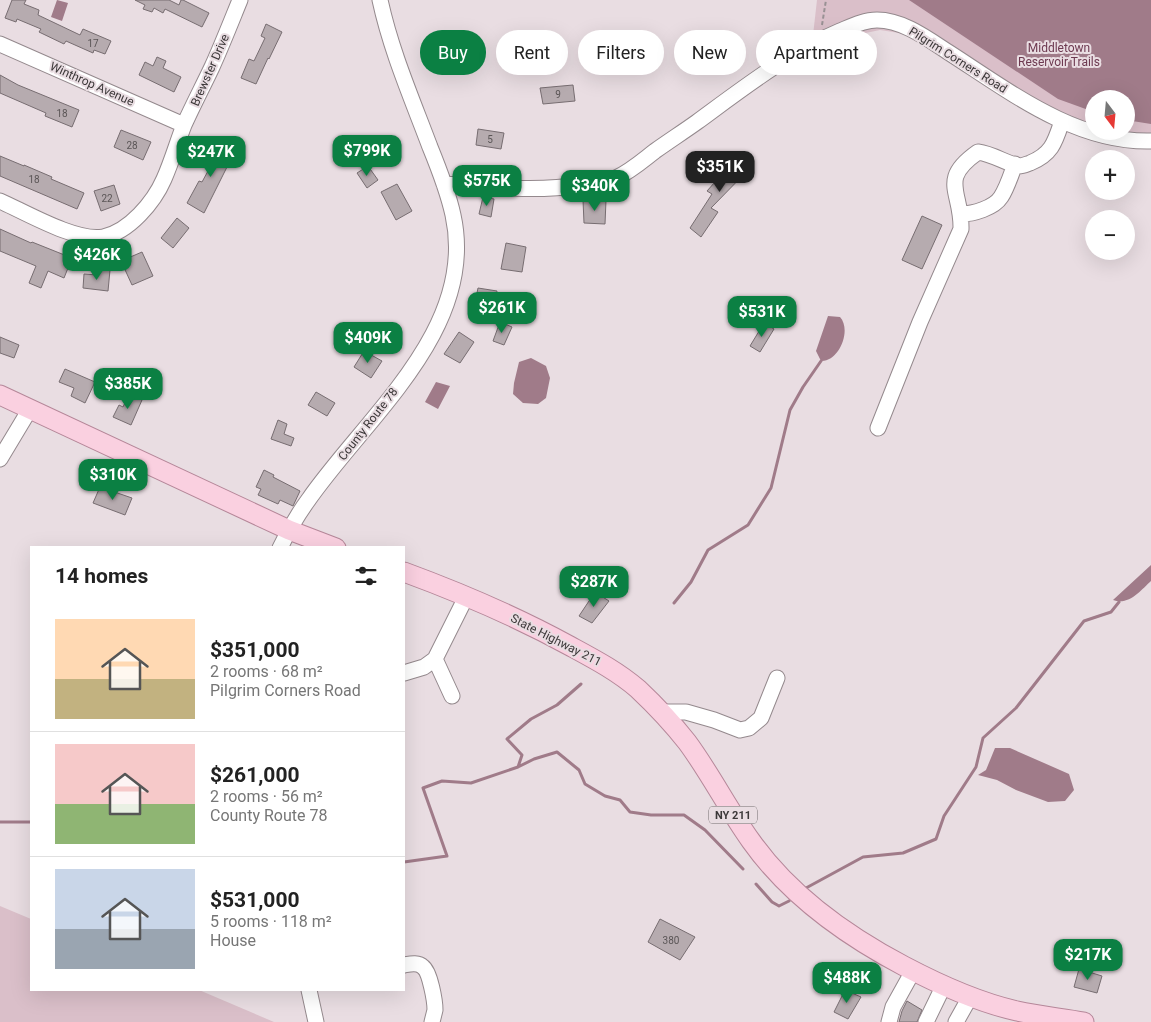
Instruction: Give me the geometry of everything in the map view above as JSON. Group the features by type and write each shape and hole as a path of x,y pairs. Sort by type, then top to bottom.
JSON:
{"main road":[{"path":"0,395 289,530 331,546"},
{"name":"State Highway 211","path":"405,572 536,627 600,661 636,688 662,712 688,743 751,842 782,880 815,910 862,942 943,987 970,997 1018,1012 1084,1022"}],"street":[{"name":"Brewster Drive","path":"0,201 59,228 83,236 102,237 120,232 136,219 164,180 184,125 213,66 240,0"},
{"name":"County Route 78","path":"281,546 309,498 413,367 434,335 446,305 457,259 453,212 387,30 380,0"},
{"name":"Pilgrim Corners Road","path":"844,30 860,23 878,20 896,23 920,34 1027,103 1062,121 1104,136 1136,141 1151,141"},
{"name":"Winthrop Avenue","path":"0,44 184,125"},
{"name":"Pilgrim Corners Road","path":"444,184 557,189 613,179 636,167 655,151 763,75"},
{"path":"878,428 920,322 961,229 961,214 954,181 959,169 978,152 989,153 1021,166 1042,158 1053,147 1062,121"},
{"path":"961,214 969,214 988,207 1000,199 1015,164"},
{"path":"0,459 30,409"},
{"path":"405,673 424,667 435,659 466,597"},
{"path":"435,659 452,696"},
{"path":"662,712 686,712 740,730 749,728 761,718 777,678"},
{"path":"405,965 416,963 423,966 427,972 435,1010 432,1022"},
{"path":"889,1022 893,1007 913,971"},
{"path":"926,1022 943,987"},
{"path":"309,991 316,1022"},
{"path":"956,1022 970,997"}],"path":[{"path":"821,30 826,0"}],"green space":[{"name":"Middletown Reservoir Trails","path":"817,0 1151,0 1151,136 1135,134 1135,90 1085,90 1085,124 1075,121 912,35 880,30 814,30"},
{"path":"0,906 30,919 30,991 201,991 274,1022 0,1022"}],"shaded area":[{"path":"57,0 68,3 62,21 51,17"},
{"name":"Middletown Reservoir Trails","path":"909,0 1151,0 1151,124 1135,121 1135,90 1085,90 1085,109 1058,99"},
{"path":"828,316 840,317 845,330 844,337 838,351 827,360 821,361 816,351"},
{"path":"531,358 546,366 550,378 546,398 538,404 523,403 513,394 519,362"},
{"path":"436,382 450,386 438,409 425,402"},
{"path":"1151,565 1151,581 1143,589 1124,601 1113,600"},
{"path":"995,748 1010,748 1069,774 1074,790 1065,801 1048,802 1016,790 997,780 978,775 986,770"}],"building":[{"path":"12,0 26,0 24,4 39,10 38,15 80,35 83,29 111,41 105,54 94,50 93,53 66,41 64,44 39,32 41,29 17,19 16,22 5,18"},
{"path":"135,0 169,0 179,5 181,0 183,0 209,13 202,27 165,9 163,13 154,8 152,12 143,9 145,5"},
{"path":"266,24 282,32 256,84 241,78 249,59 254,61 265,38 261,36"},
{"path":"157,57 166,61 163,68 181,77 174,92 139,75 145,62 153,66"},
{"path":"0,75 18,85 79,110 72,127 45,116 46,113 0,93"},
{"path":"573,85 575,101 543,104 540,88"},
{"path":"478,129 504,133 501,149 476,145"},
{"path":"121,130 151,142 143,160 114,147"},
{"path":"215,143 234,153 204,213 187,203 199,181 202,182 214,160 208,156"},
{"path":"739,155 752,166 711,208 718,212 701,237 690,228 712,194 707,191"},
{"path":"0,156 52,177 51,179 84,193 77,209 0,176"},
{"path":"368,166 378,180 367,188 357,173"},
{"path":"397,184 412,211 396,220 381,192"},
{"path":"114,185 120,204 101,211 94,191"},
{"path":"483,197 494,199 491,217 479,214"},
{"path":"583,200 606,200 605,224 584,223"},
{"path":"922,216 942,225 922,269 902,260"},
{"path":"177,218 189,228 173,248 161,238"},
{"path":"0,229 72,258 64,278 48,271 41,288 29,283 36,266 0,251"},
{"path":"506,243 526,247 522,272 501,269"},
{"path":"142,252 153,276 132,285 121,261"},
{"path":"97,269 110,270 108,291 83,288 84,274 97,275"},
{"path":"478,288 497,291 494,314 474,308"},
{"path":"500,322 512,327 504,345 493,341"},
{"path":"764,323 774,329 760,352 750,346"},
{"path":"459,332 474,342 460,363 444,354"},
{"path":"0,337 19,345 14,358 0,353"},
{"path":"364,351 382,361 371,378 354,367"},
{"path":"65,369 95,382 85,403 71,396 74,388 59,382"},
{"path":"316,392 335,403 327,416 308,405"},
{"path":"129,394 142,400 131,425 113,417 119,405 123,407"},
{"path":"278,420 287,424 284,434 294,438 291,446 271,439"},
{"path":"264,470 274,475 273,477 300,491 293,506 280,500 278,504 258,495 261,489 256,487"},
{"path":"100,487 132,498 125,515 93,503"},
{"path":"595,592 609,601 592,623 579,616"},
{"path":"660,919 695,937 680,960 648,942"},
{"path":"1079,969 1102,976 1097,993 1074,987"},
{"path":"845,990 861,997 848,1019 834,1012"},
{"path":"907,1001 922,1010 917,1022 899,1022"}],"waterway":[{"path":"674,603 691,582 708,550 748,525 771,488 790,410 821,361"},
{"path":"806,888 863,857 903,853 936,839 944,816 976,767 983,738 1016,708 1084,621 1111,612 1119,602"},
{"path":"405,862 447,856 423,788 442,781 471,783 518,767 522,755 507,739 531,719 557,705 581,684"},
{"path":"518,767 534,759 557,752 579,770 585,784 605,796 620,800 630,812 651,815 684,815 705,830 743,869"},
{"path":"0,822 30,822"},
{"path":"756,884 772,902 779,906 789,901"}]}
